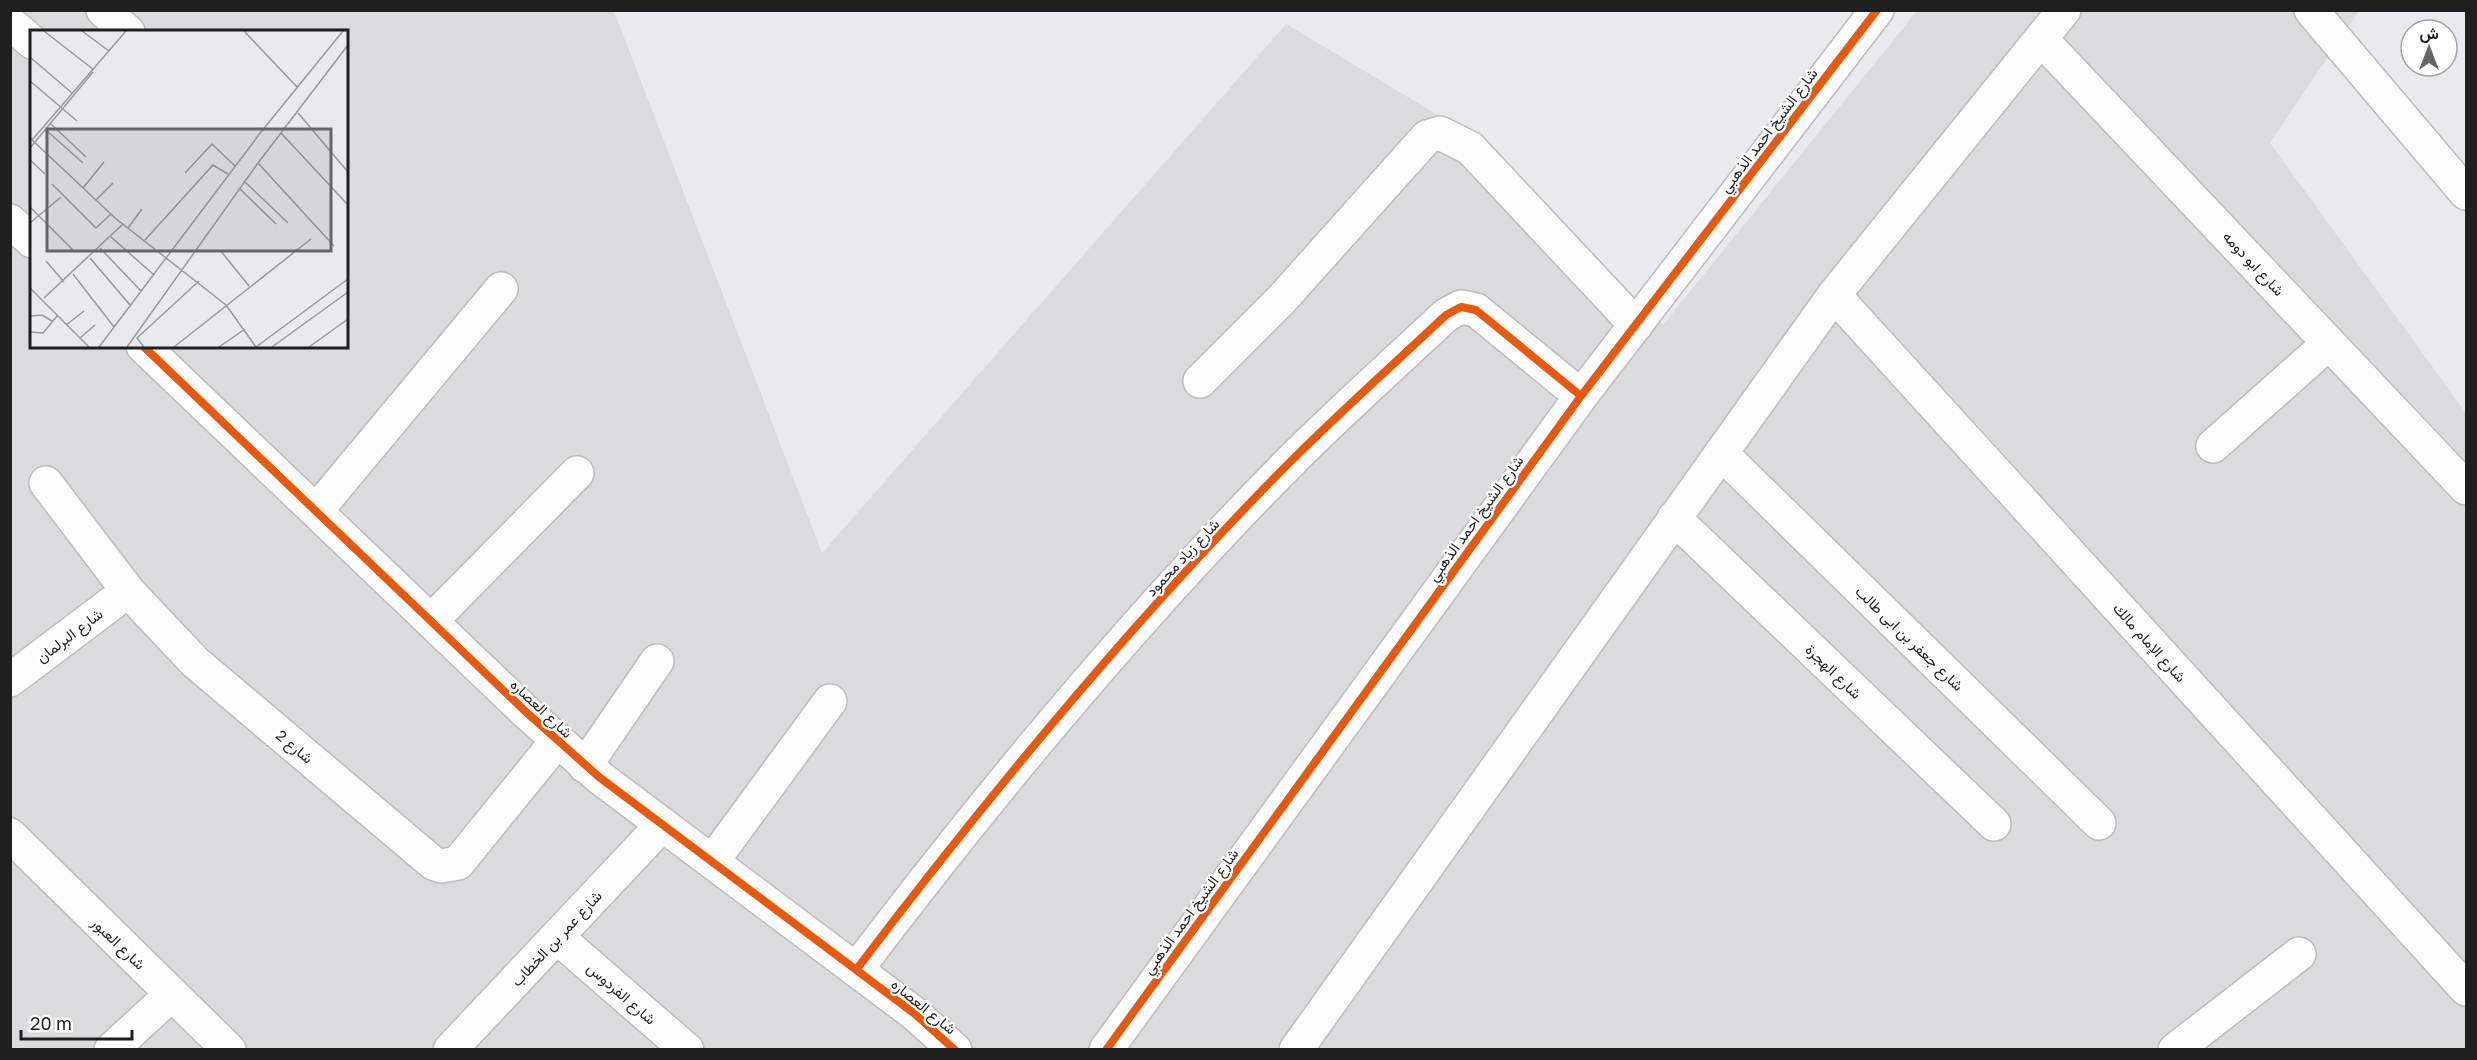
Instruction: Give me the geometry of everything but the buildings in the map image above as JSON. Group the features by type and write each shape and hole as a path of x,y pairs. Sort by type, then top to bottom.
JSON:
{"street":[{"path":"103,10 126,30"},
{"name":"شارع الشيخ احمد الذهبي","path":"1106,1050 1581,396 1877,10"},
{"path":"1296,1050 1834,295 2064,10"},
{"path":"2311,10 2466,193"},
{"path":"10,23 30,40"},
{"name":"شارع ابو دومه","path":"2041,39 2466,488"},
{"path":"1200,381 1282,299 1427,137 1440,133 1470,148 1636,325"},
{"path":"10,221 30,239"},
{"path":"316,511 501,289"},
{"name":"شارع الإمام مالك","path":"1834,295 2466,988"},
{"name":"شارع زياد محمود","path":"856,970 1014,768 1121,643 1292,460 1446,315 1461,307 1476,310 1581,396"},
{"path":"2212,446 2329,343"},
{"name":"شارع العصاره","path":"145,348 585,766 661,826 915,1014 955,1050"},
{"name":"شارع جعفر بن ابى طالب","path":"1721,453 2099,823"},
{"path":"431,621 577,473"},
{"name":"شارع 2","path":"46,483 128,591 195,662 433,862 441,866 458,862 557,741"},
{"name":"شارع الهجرة","path":"1674,518 1994,824"},
{"name":"شارع البرلمان","path":"10,680 128,591"},
{"path":"585,766 657,661"},
{"path":"712,862 830,701"},
{"name":"شارع عمر بن الخطاب","path":"465,1045 557,937 661,826"},
{"name":"شارع العبور","path":"10,835 229,1050"},
{"name":"شارع الفردوس","path":"557,937 687,1050"},
{"path":"2175,1050 2299,954"},
{"path":"111,1050 172,994"}],"shaded area":[{"path":"10,11 614,11 822,553 1286,24 1476,138 1663,325 1917,11 2359,11 2270,143 2466,413 2466,1049 11,1049"}],"cycle path":[{"path":"1106,1050 1581,396 1877,10"},
{"path":"856,970 1011,773 1175,583 1291,461 1446,315 1461,307 1476,310 1581,396"},
{"path":"145,348 526,712 599,777 915,1014 955,1050"}]}
